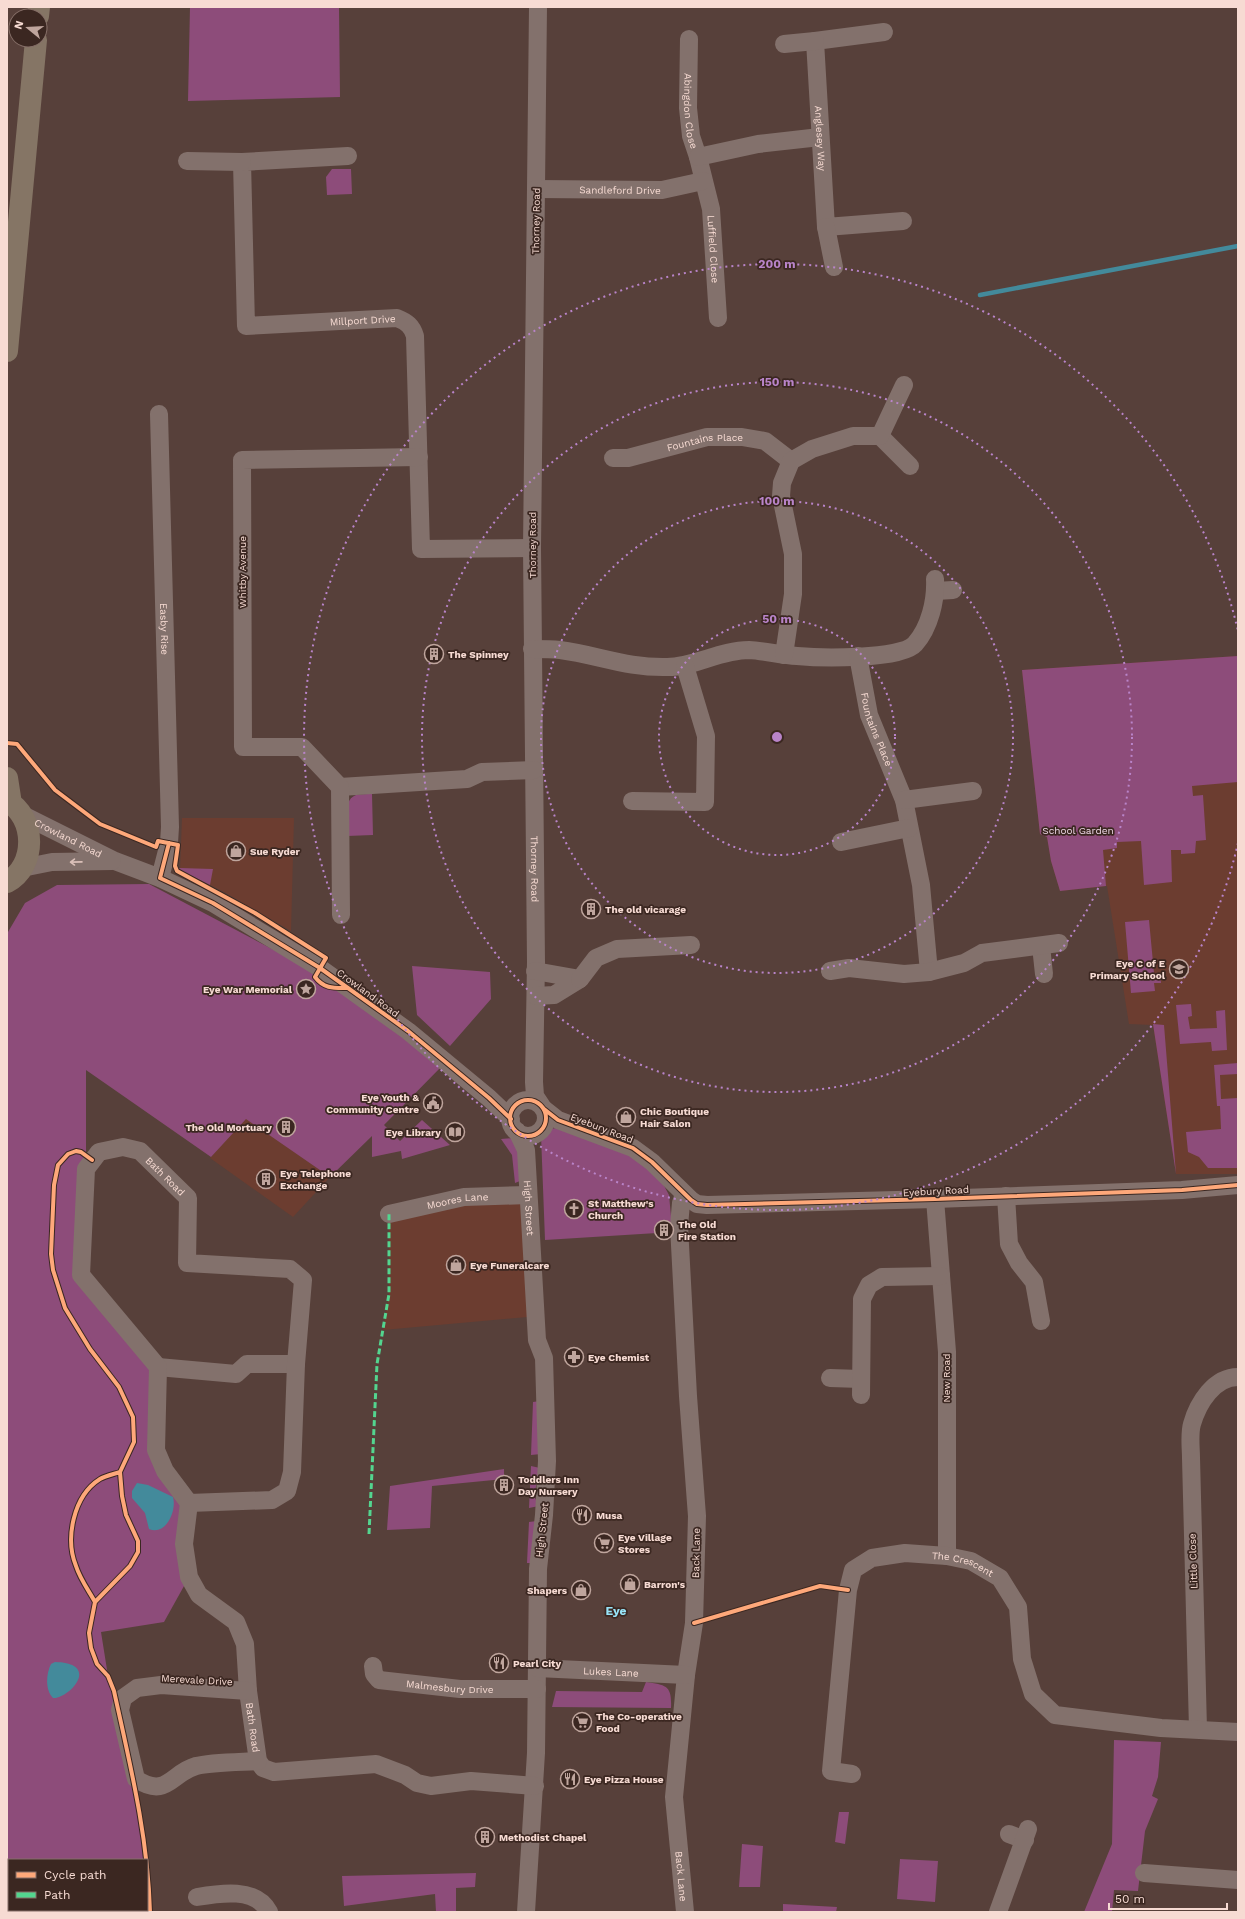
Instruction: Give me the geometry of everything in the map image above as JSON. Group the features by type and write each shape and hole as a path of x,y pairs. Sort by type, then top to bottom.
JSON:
{"highway":[{"path":"7,351 35,48"},
{"path":"7,778 13,806 28,827 30,841 28,855 12,880"}],"street":[{"name":"Thorney Road","path":"530,1121 534,1082 536,996 532,548 538,7"},
{"path":"784,44 884,32"},
{"name":"Abingdon Close","path":"689,39 688,108 691,136 698,157 703,181"},
{"name":"Anglesey Way","path":"815,41 826,228 834,267"},
{"path":"698,157 758,144 820,137"},
{"path":"187,161 242,162 348,156"},
{"name":"Millport Drive","path":"242,162 246,326 397,318 405,321 413,328 415,336 421,549 532,548"},
{"name":"Sandleford Drive","path":"536,189 662,190 703,181"},
{"name":"Luffield Close","path":"703,181 711,209 718,318"},
{"path":"826,228 902,221"},
{"path":"880,436 904,384"},
{"name":"Easby Rise","path":"159,414 169,843 160,878"},
{"name":"Fountains Place","path":"613,458 628,458 707,437 742,436 765,441 791,461"},
{"path":"784,655 793,594 793,554 781,496 782,483 791,461 812,448 853,436 880,436 910,466"},
{"name":"Whitby Avenue","path":"340,787 302,747 243,747 242,460 419,457"},
{"path":"532,649 559,650 633,666 685,666 726,653 749,650 784,655 824,658 891,654 915,645 929,621 941,586"},
{"name":"Fountains Place","path":"858,656 869,715 904,800 921,885 929,972"},
{"path":"632,801 705,802 706,736 685,666"},
{"path":"341,914 340,787 467,779 482,772 534,770"},
{"path":"904,800 973,791"},
{"name":"Crowland Road","path":"13,806 115,861 160,878 213,903 320,968 408,1031 489,1098 530,1121"},
{"path":"841,842 909,828"},
{"name":"Crowland Road","path":"12,880 52,862 115,861"},
{"path":"830,971 849,968 904,974 929,972 964,963 982,953 1059,943"},
{"path":"536,996 554,995 580,979 596,958 617,949 691,945"},
{"path":"1041,946 1044,974"},
{"path":"535,971 580,979"},
{"name":"Eyebury Road","path":"530,1121 633,1148 652,1162 684,1194 697,1204 707,1205 935,1199 1182,1190 1238,1186"},
{"name":"High Street","path":"526,1912 535,1786 538,1569 547,1461 547,1410 544,1358 537,1340 528,1195 530,1121"},
{"name":"Bath Road","path":"158,1367 81,1276 86,1168 99,1152 123,1147 140,1151 188,1198 187,1263 290,1269 303,1280 296,1364 292,1472 287,1491 272,1500 189,1503 184,1544 189,1577 199,1595 236,1622 245,1644 248,1691 258,1761 263,1768 274,1772 376,1764 405,1775 417,1783 431,1786 471,1780 535,1786"},
{"name":"Back Lane","path":"684,1194 681,1203 679,1226 688,1396 697,1516 694,1623 686,1675 674,1797 685,1912"},
{"name":"Moores Lane","path":"389,1214 464,1197 528,1195"},
{"path":"1006,1196 1010,1244 1019,1263 1034,1282 1040,1321"},
{"name":"New Road","path":"935,1199 946,1352 947,1556"},
{"path":"830,1378 861,1387 862,1299 869,1284 882,1277 941,1276"},
{"path":"189,1503 164,1471 156,1450 158,1367 236,1374 247,1364 296,1364"},
{"name":"Little Close","path":"1198,1729 1191,1425 1200,1403 1214,1386 1238,1377"},
{"name":"The Crescent","path":"852,1774 831,1772 848,1590 854,1570 872,1558 906,1552 947,1556 970,1561 1000,1578 1018,1607 1022,1659 1033,1694 1055,1715 1161,1728 1198,1729"},
{"name":"Malmesbury Drive","path":"373,1666 374,1674 379,1680 460,1689 537,1689"},
{"name":"Lukes Lane","path":"537,1668 686,1675"},
{"name":"Merevale Drive","path":"248,1691 161,1685 137,1688 123,1698 120,1710 136,1779 146,1786 167,1785 186,1771 197,1766 258,1761"},
{"path":"1198,1729 1238,1732"},
{"path":"998,1912 1021,1834"},
{"path":"1144,1873 1238,1880"},
{"path":"197,1897 219,1893 243,1894 265,1904 269,1912"}],"shaded area":[{"name":"Eye C of E Primary School","path":"1238,656 1238,1174 1176,1174 1153,1025 1129,1024 1107,886 1060,891 1051,861 1047,837 1040,834 1022,670"},
{"path":"182,818 294,818 291,931 224,892 180,870"},
{"path":"246,1118 330,1177 293,1217 210,1158"},
{"path":"528,1195 527,1317 383,1330 389,1294 389,1214"}],"green space":[{"path":"190,7 339,7 340,97 188,101"},
{"path":"332,169 351,169 352,194 327,195 326,177"},
{"name":"School Garden","path":"1238,656 1238,782 1192,786 1193,796 1203,795 1206,840 1196,841 1195,853 1181,854 1181,850 1171,850 1172,882 1144,885 1141,841 1117,842 1117,848 1103,850 1106,886 1060,891 1051,861 1047,837 1040,834 1022,670"},
{"path":"372,794 373,835 347,836 346,813 349,802 356,795"},
{"path":"179,868 213,869 210,885 180,870"},
{"path":"149,884 289,958 363,1007 441,1067 384,1125 400,1141 422,1120 450,1145 402,1159 401,1151 372,1157 372,1136 330,1177 246,1119 211,1157 86,1070 86,1169 81,1275 158,1367 165,1471 189,1503 189,1577 164,1622 101,1632 108,1676 114,1691 145,1838 146,1859 8,1859 8,1911 148,1911 148,1883 150,1912 7,1912 8,932 25,903 57,885"},
{"path":"1149,920 1154,973 1160,973 1161,983 1154,983 1155,991 1131,993 1125,922"},
{"path":"412,966 490,972 491,999 450,1046 417,1015"},
{"path":"1191,1004 1192,1016 1188,1017 1190,1029 1217,1028 1216,1011 1225,1010 1227,1050 1212,1051 1211,1042 1180,1044 1176,1005"},
{"path":"1153,1024 1164,1025 1176,1174"},
{"path":"1238,1063 1238,1074 1220,1075 1221,1099 1238,1098 1238,1168 1208,1168 1199,1157 1188,1152 1186,1132 1221,1129 1220,1106 1217,1106 1214,1065"},
{"path":"557,1128 631,1153 662,1182 669,1195 672,1227 657,1228 657,1233 545,1240 541,1135 548,1129"},
{"path":"514,1138 519,1147 520,1181 515,1183 512,1155 501,1139"},
{"path":"540,1401 541,1454 531,1455 533,1402"},
{"path":"531,1466 540,1468 534,1496 539,1506 529,1508"},
{"path":"504,1469 504,1479 432,1486 430,1528 387,1530 390,1486"},
{"path":"537,1521 531,1563 527,1563 529,1522"},
{"path":"646,1682 659,1684 667,1688 670,1695 671,1708 552,1707 556,1691 642,1692"},
{"path":"1114,1740 1161,1742 1158,1777 1152,1796 1158,1799 1145,1831 1138,1891 1114,1890 1112,1912 1084,1912 1112,1844"},
{"path":"839,1812 849,1812 845,1844 835,1842"},
{"path":"742,1844 763,1846 760,1887 739,1887"},
{"path":"900,1859 938,1861 935,1902 897,1899"},
{"path":"476,1873 475,1887 456,1888 456,1912 436,1912 435,1894 344,1906 342,1876"},
{"path":"783,1904 837,1907 836,1912 783,1912"}],"water":[{"path":"137,1483 148,1485 173,1497 174,1503 172,1515 165,1526 160,1529 149,1529 145,1513 132,1498 132,1491"},
{"path":"55,1662 69,1664 77,1668 79,1674 78,1681 67,1693 60,1697 53,1698 50,1695 47,1677 51,1664"}],"waterway":[{"path":"980,295 1238,246"}],"marked path":[{"path":"369,1534 377,1364 389,1294 389,1214"}],"cycle path":[{"path":"7,743 17,744 55,790 100,824 156,847 158,841 178,845 175,866 177,871 255,913 326,958 315,977 326,986 334,988 347,988"},
{"path":"169,843 160,878 213,903 320,968 408,1031 489,1098 511,1119"},
{"path":"528,1100 538,1103 543,1108 546,1118 543,1128 538,1133 528,1136 518,1133 513,1128 510,1118 513,1108 518,1103 528,1100"},
{"path":"544,1109 558,1120 633,1148 652,1162 697,1204 707,1205 935,1199 1182,1190 1238,1185"},
{"path":"92,1160 81,1152 76,1151 68,1154 58,1165 54,1185 51,1254 53,1270 65,1308 90,1349 119,1387 133,1417 134,1442 120,1472 122,1496 126,1515 138,1541 138,1552 130,1566 95,1602 89,1633 91,1648 97,1664 108,1676 114,1691 137,1801 146,1859"},
{"path":"95,1602 80,1576 73,1555 71,1543 74,1519 83,1496 91,1487 100,1479 120,1472"},
{"path":"694,1623 820,1586 848,1590"},
{"path":"148,1875 150,1912"}],"place":[{"name":"The Spinney","path":"434,654"},
{"name":"Sue Ryder","path":"236,851"},
{"name":"The old vicarage","path":"591,909"},
{"name":"Eye C of E Primary School","path":"1179,969"},
{"name":"Eye War Memorial","path":"306,989"},
{"name":"Eye Youth & Community Centre","path":"433,1103"},
{"name":"Chic Boutique Hair Salon","path":"626,1117"},
{"name":"The Old Mortuary","path":"286,1127"},
{"name":"Eye Library","path":"455,1132"},
{"name":"Eye Telephone Exchange","path":"266,1179"},
{"name":"St Matthew's Church","path":"574,1209"},
{"name":"The Old Fire Station","path":"664,1230"},
{"name":"Eye Funeralcare","path":"456,1265"},
{"name":"Eye Chemist","path":"574,1357"},
{"name":"Toddlers Inn Day Nursery","path":"504,1485"},
{"name":"Musa","path":"582,1515"},
{"name":"Eye Village Stores","path":"604,1543"},
{"name":"Barron's","path":"630,1584"},
{"name":"Shapers","path":"581,1590"},
{"name":"Pearl City","path":"499,1663"},
{"name":"The Co-operative Food","path":"582,1722"},
{"name":"Eye Pizza House","path":"570,1779"},
{"name":"Methodist Chapel","path":"485,1837"}],"district":[{"name":"Eye","path":"616,1611"}]}
